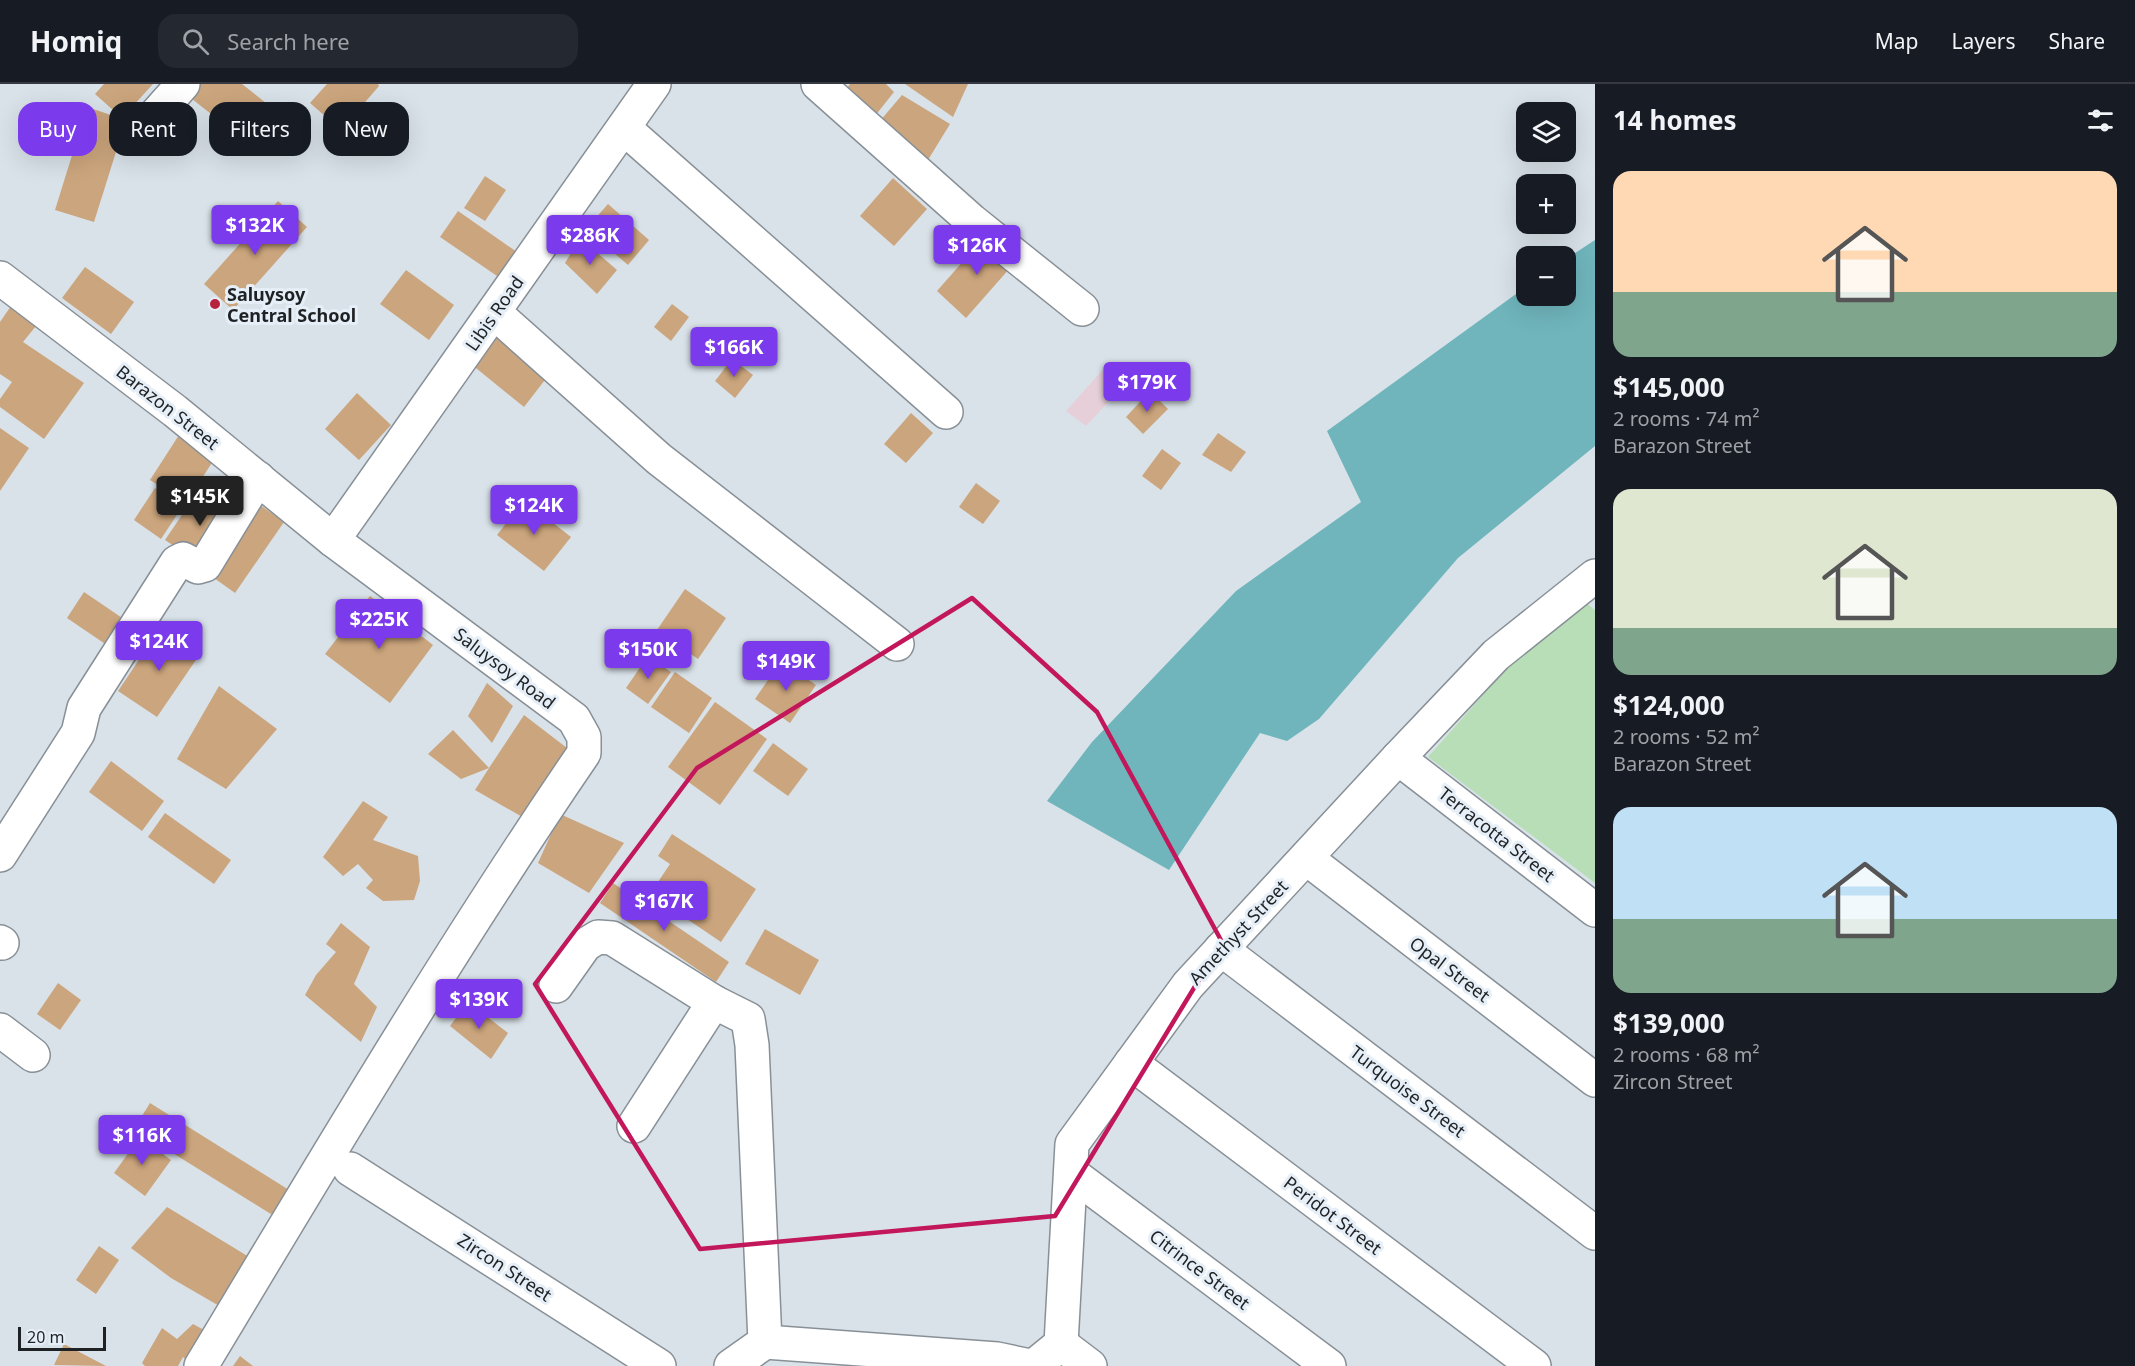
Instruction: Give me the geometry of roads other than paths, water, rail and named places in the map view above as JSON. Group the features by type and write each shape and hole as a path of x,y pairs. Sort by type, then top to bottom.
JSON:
{"street":[{"path":"167,102 183,84"},
{"name":"Libis Road","path":"333,540 495,313 654,84"},
{"path":"818,84 972,221 1082,309"},
{"path":"624,128 946,412"},
{"name":"Barazon Street","path":"0,278 175,411 333,540"},
{"path":"495,313 659,459 897,644"},
{"path":"0,855 78,733 84,708 177,562 183,559 198,567 205,565 258,478"},
{"name":"Saluysoy Road","path":"201,1366 330,1152 506,869 584,753 584,737 574,719 333,540"},
{"name":"Amethyst Street","path":"1061,1344 1072,1144 1188,985 1398,758 1496,655 1592,583"},
{"name":"Terracotta Street","path":"1398,758 1595,910"},
{"name":"Opal Street","path":"1306,858 1595,1080"},
{"path":"556,986 585,945 598,937 612,938 714,1002 748,1019 752,1045 765,1342"},
{"name":"Turquoise Street","path":"1221,949 1595,1233"},
{"path":"634,1126 714,1002"},
{"path":"0,1030 33,1055"},
{"name":"Peridot Street","path":"1131,1063 1534,1366"},
{"name":"Zircon Street","path":"351,1169 618,1355 659,1366"},
{"name":"Citrince Street","path":"1071,1173 1329,1366"},
{"path":"731,1366 765,1342 909,1359 997,1359 1032,1366 1061,1344 1090,1366"}],"water":[{"path":"1595,240 1595,446 1458,558 1319,719 1287,741 1260,733 1169,870 1047,801 1092,742 1236,591 1361,502 1327,431 1516,294 1516,306 1576,306 1576,252"}],"place":[{"name":"Saluysoy Central School","path":"215,304"}]}
